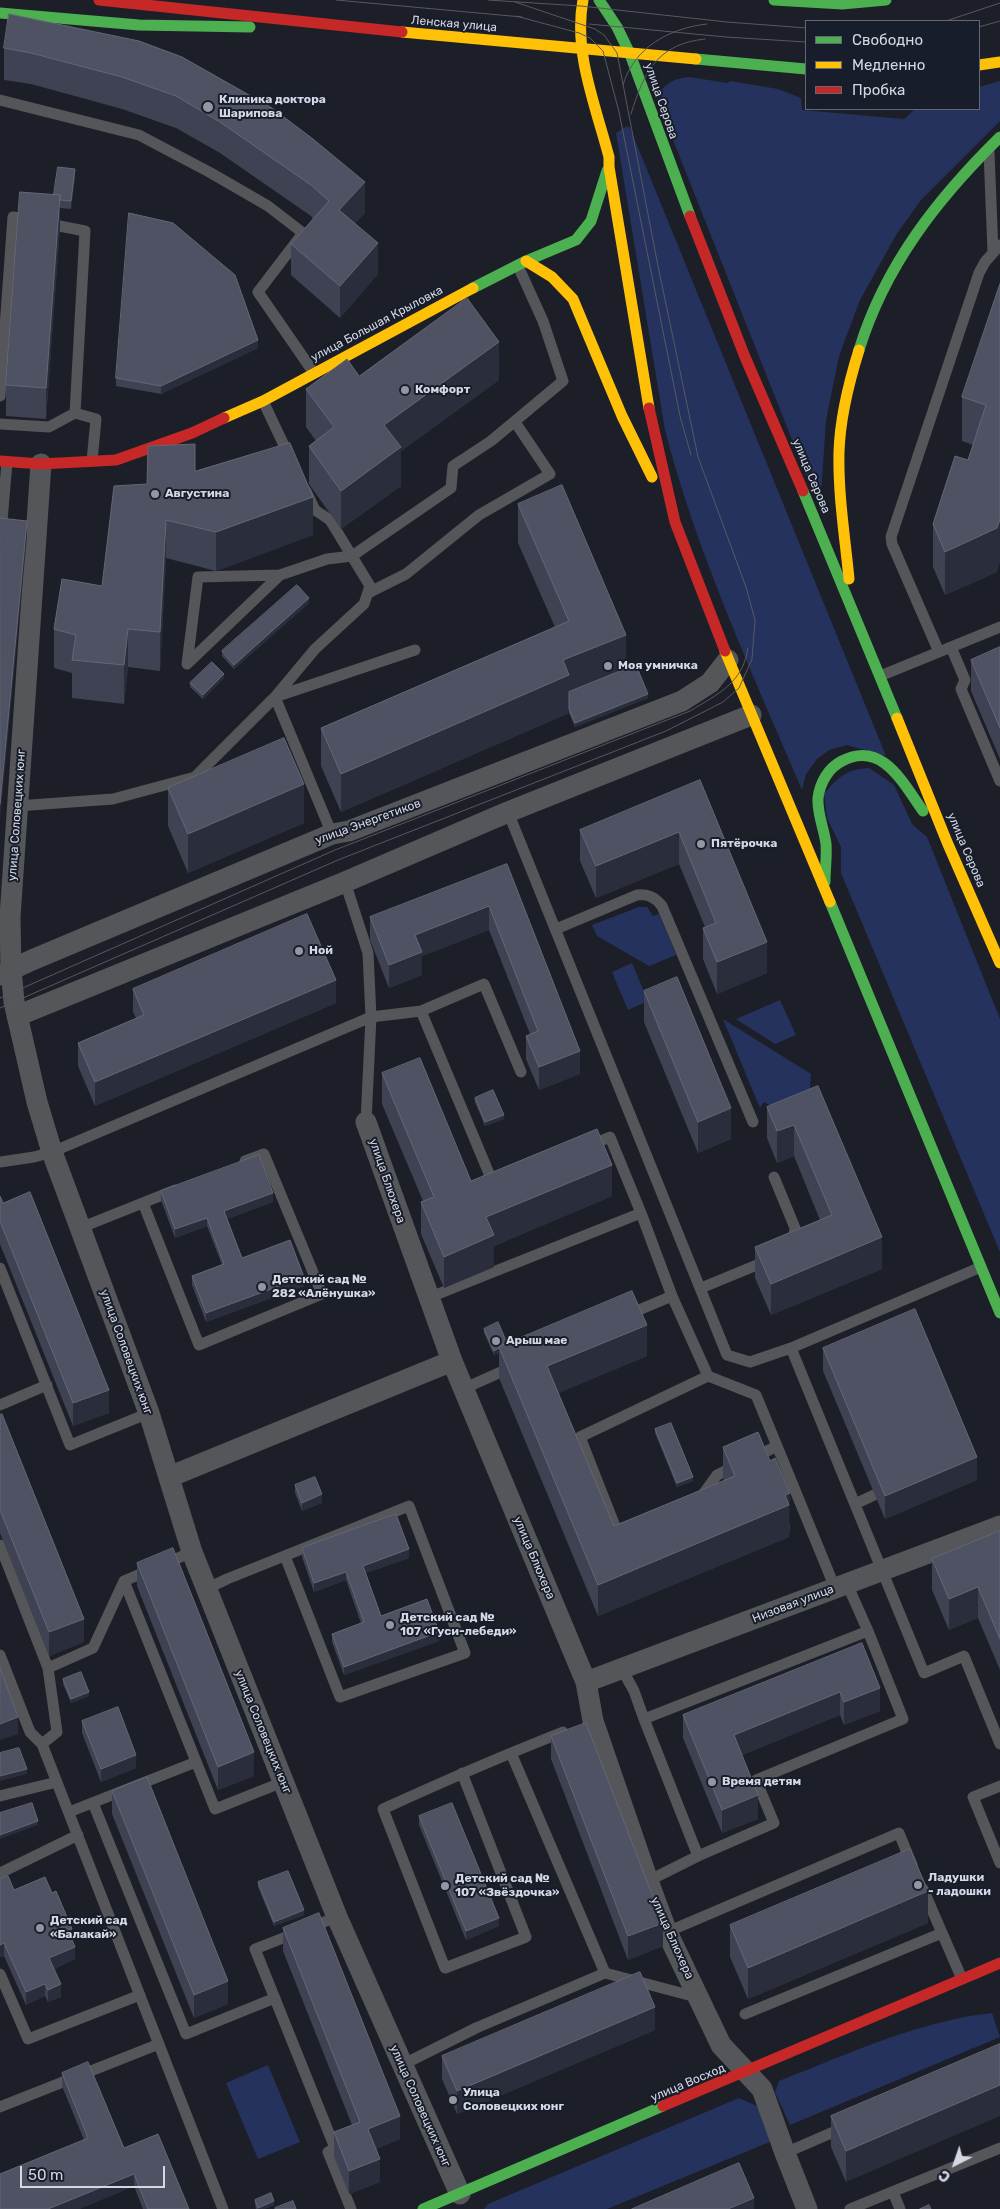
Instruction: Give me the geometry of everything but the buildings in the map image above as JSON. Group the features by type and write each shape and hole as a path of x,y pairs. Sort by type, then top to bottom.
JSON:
{"street":[{"name":"Ленская улица","path":"99,0 354,28 805,69"},
{"path":"583,0 578,22 582,50 609,157 609,167 652,428 675,522"},
{"name":"улица Серова","path":"600,0 617,27 630,54 668,160 745,357 852,608 947,842 1000,963"},
{"path":"774,0 842,4 886,0"},
{"path":"0,13 139,25 354,28"},
{"path":"980,65 1000,62"},
{"path":"852,608 839,478 839,448 850,374 868,320 896,264 921,224 948,190 1000,138"},
{"name":"улица Большая Крыловка","path":"4,461 41,464 116,460 192,433 263,401 522,264 576,240 591,221 609,167"},
{"path":"522,264 552,276 565,288 573,299 622,416 675,522 728,660 854,957 1000,1313"},
{"name":"улица Соловецких юнг","path":"41,464 6,972 37,1102 52,1152 149,1414 192,1552 337,1917 462,2198"},
{"name":"улица Энергетиков","path":"6,972 332,834 349,831 682,701 710,683 728,660"},
{"path":"17,1016 345,882 508,812 751,715"},
{"path":"825,892 826,842 818,802 821,782 830,769 847,757 858,754 870,755 890,766 947,842"},
{"name":"улица Блюхера","path":"366,1122 452,1361 586,1682 584,1724 668,1932 721,2045 762,2089 807,2209"},
{"path":"169,1478 452,1361"},
{"name":"Низовая улица","path":"586,1682 1000,1526"},
{"name":"улица Восход","path":"423,2209 462,2198 1000,1963"},
{"name":"улица Восход","path":"962,1979 1000,1971"}],"lane":[{"path":"0,100 139,135 268,206 303,233 258,292 314,373"},
{"path":"938,652 892,544 891,537 979,273 996,249 989,147"},
{"path":"0,396 13,217 85,231 74,413"},
{"path":"280,575 186,664 198,577 280,575 327,559 352,556 451,488 453,466 491,441 563,381 522,264"},
{"path":"263,401 294,465"},
{"path":"0,424 49,427 74,413 96,419 92,461"},
{"path":"368,593 406,574 479,515 550,474 515,422"},
{"path":"1,535 4,461"},
{"path":"18,806 113,799 195,777 275,697 315,649 364,604 370,586 330,520 315,510 302,483"},
{"path":"880,676 1000,627"},
{"path":"951,647 965,680 961,689 1000,780"},
{"path":"275,697 415,650"},
{"path":"275,697 332,834"},
{"path":"508,812 728,1355 750,1362 791,1348 981,1267"},
{"name":"улица Блюхера","path":"345,882 368,953 371,1017 366,1122"},
{"path":"556,929 637,895 646,895 658,900 753,1122"},
{"path":"0,1162 34,1157 52,1152 371,1017 421,1012 484,984 521,1072"},
{"path":"421,1012 493,1183 511,1176"},
{"path":"574,1151 610,1137 672,1296 708,1376 756,1395 777,1446 841,1586 868,1631 903,1719 756,1780 774,1824 698,1856 648,1881"},
{"path":"143,1203 199,1345 322,1294 264,1154 236,1165"},
{"path":"701,1288 784,1254 795,1241 795,1228 774,1177"},
{"path":"80,1228 190,1184"},
{"path":"428,1298 641,1213"},
{"path":"0,1268 70,1445 149,1414"},
{"path":"615,1321 672,1296"},
{"path":"791,1348 924,1673 964,1656 1000,1744"},
{"path":"463,1389 526,1361"},
{"path":"632,1544 624,1548 580,1437 708,1376"},
{"path":"0,1405 46,1385"},
{"path":"690,1513 717,1475 777,1446"},
{"path":"855,1504 874,1495"},
{"path":"206,1588 285,1556 409,1506 465,1653 340,1697 285,1556"},
{"path":"0,1545 48,1668 56,1732 42,1744"},
{"path":"48,1668 93,1648 124,1581 192,1552"},
{"path":"124,1581 215,1809 283,1782"},
{"path":"644,1719 868,1631"},
{"path":"0,1655 30,1732 42,1744 223,2209"},
{"path":"622,1668 634,1691 698,1856"},
{"path":"462,1773 526,1937 445,1968 383,1809 462,1773 584,1724"},
{"path":"510,1753 605,1974"},
{"path":"69,1812 196,1762"},
{"path":"0,1796 57,1782"},
{"path":"1000,1786 973,1797 1000,1864"},
{"path":"93,1802 186,2034 275,1998"},
{"path":"668,1932 898,1833 962,1979"},
{"path":"0,1873 78,1835"},
{"path":"337,1917 256,1949 335,2148 328,2152 351,2209"},
{"path":"745,2014 942,1933"},
{"path":"0,1974 28,2039 140,1995"},
{"path":"402,2064 476,2028 605,1974 700,1998"},
{"path":"0,2107 159,2044"},
{"path":"785,2153 856,2122"},
{"path":"850,2209 1000,2148"},
{"path":"893,2192 900,2209"}],"shaded area":[{"path":"689,77 727,83 730,81 778,89 801,98 802,110 904,119 914,110 980,110 980,87 1000,81 1000,121 921,200 896,235 860,300 839,356 826,420 820,510 656,97 670,82"},
{"path":"627,126 630,128 886,756 847,745 829,750 817,759 806,774 802,790 709,567 678,476 665,430 616,133"},
{"path":"869,768 894,785 912,824 927,837 1000,1019 1000,1252 841,873 841,847 827,818 824,794 834,783 849,772"},
{"path":"639,907 647,907 653,916 659,914 676,955 649,966 597,936 592,925"},
{"path":"632,963 648,1001 628,1010 612,972"},
{"path":"780,1000 796,1035 775,1044 736,1019"},
{"path":"723,1019 811,1074 810,1089 771,1106 764,1102 760,1108"},
{"path":"992,2013 1000,2037 790,2125 775,2092 779,2081 910,2031 964,2017"},
{"path":"268,2065 300,2142 258,2159 226,2083"},
{"path":"739,2098 759,2107 772,2141 607,2209 484,2209 488,2204"}],"tram line":[{"path":"336,0 522,17"},
{"path":"488,0 581,6 727,22 805,28"},
{"path":"0,1008 338,860 666,731 723,702 739,688 752,659 755,620 746,587 698,457 658,266 617,53 604,35 595,29 515,2"},
{"path":"949,20 1000,3"},
{"path":"516,16 579,33 590,38 603,51 619,112 680,416 691,455"},
{"path":"980,27 1000,21"},
{"path":"589,24 726,37 805,42"},
{"path":"623,85 628,72 636,60 655,42 680,30 707,24"},
{"path":"631,114 641,85 655,63 675,47 705,39"},
{"path":"0,998 335,850 690,711 719,693 735,679 741,670 748,648"}],"traffic: fast":[{"path":"599,0 617,27 630,54 690,216"},
{"path":"774,0 842,4 886,0"},
{"path":"0,13 139,25 250,27"},
{"path":"696,59 805,69"},
{"path":"859,350 883,289 916,234 955,184 1000,137"},
{"path":"473,288 526,261 576,240 591,221 607,171"},
{"path":"803,491 897,718"},
{"path":"825,882 826,844 818,798 826,776 837,764 856,756 869,756 880,760 899,777 923,811"},
{"path":"830,902 1000,1313"},
{"path":"423,2209 663,2106"}],"traffic: slow":[{"path":"583,0 581,20 583,59 592,99 609,157 609,167 649,408"},
{"path":"402,32 696,59"},
{"path":"980,65 1000,62"},
{"path":"526,261 552,277 573,299 622,416 652,477"},
{"path":"224,418 263,401 473,288"},
{"path":"849,579 841,500 839,452 846,400 859,350"},
{"path":"725,651 830,902"},
{"path":"897,718 947,842 1000,963"}],"traffic: jam":[{"path":"99,0 402,32"},
{"path":"690,216 745,357 803,491"},
{"path":"649,408 675,522 725,651"},
{"path":"0,461 41,464 116,460 192,433 224,418"},
{"path":"663,2106 1000,1963"}],"place":[{"name":"Клиника доктора Шарипова","path":"208,107"},
{"name":"Комфорт","path":"405,390"},
{"name":"Августина","path":"155,494"},
{"name":"Моя умничка","path":"608,666"},
{"name":"Пятёрочка","path":"701,844"},
{"name":"Ной","path":"299,951"},
{"name":"Детский сад № 282 «Алёнушка»","path":"262,1287"},
{"name":"Арыш мае","path":"496,1341"},
{"name":"Детский сад № 107 «Гуси-лебеди»","path":"390,1625"},
{"name":"Время детям","path":"712,1782"},
{"name":"Ладушки - ладошки","path":"918,1885"},
{"name":"Детский сад № 107 «Звёздочка»","path":"445,1886"},
{"name":"Детский сад «Балакай»","path":"40,1928"},
{"name":"Улица Соловецких юнг","path":"453,2100"}]}
